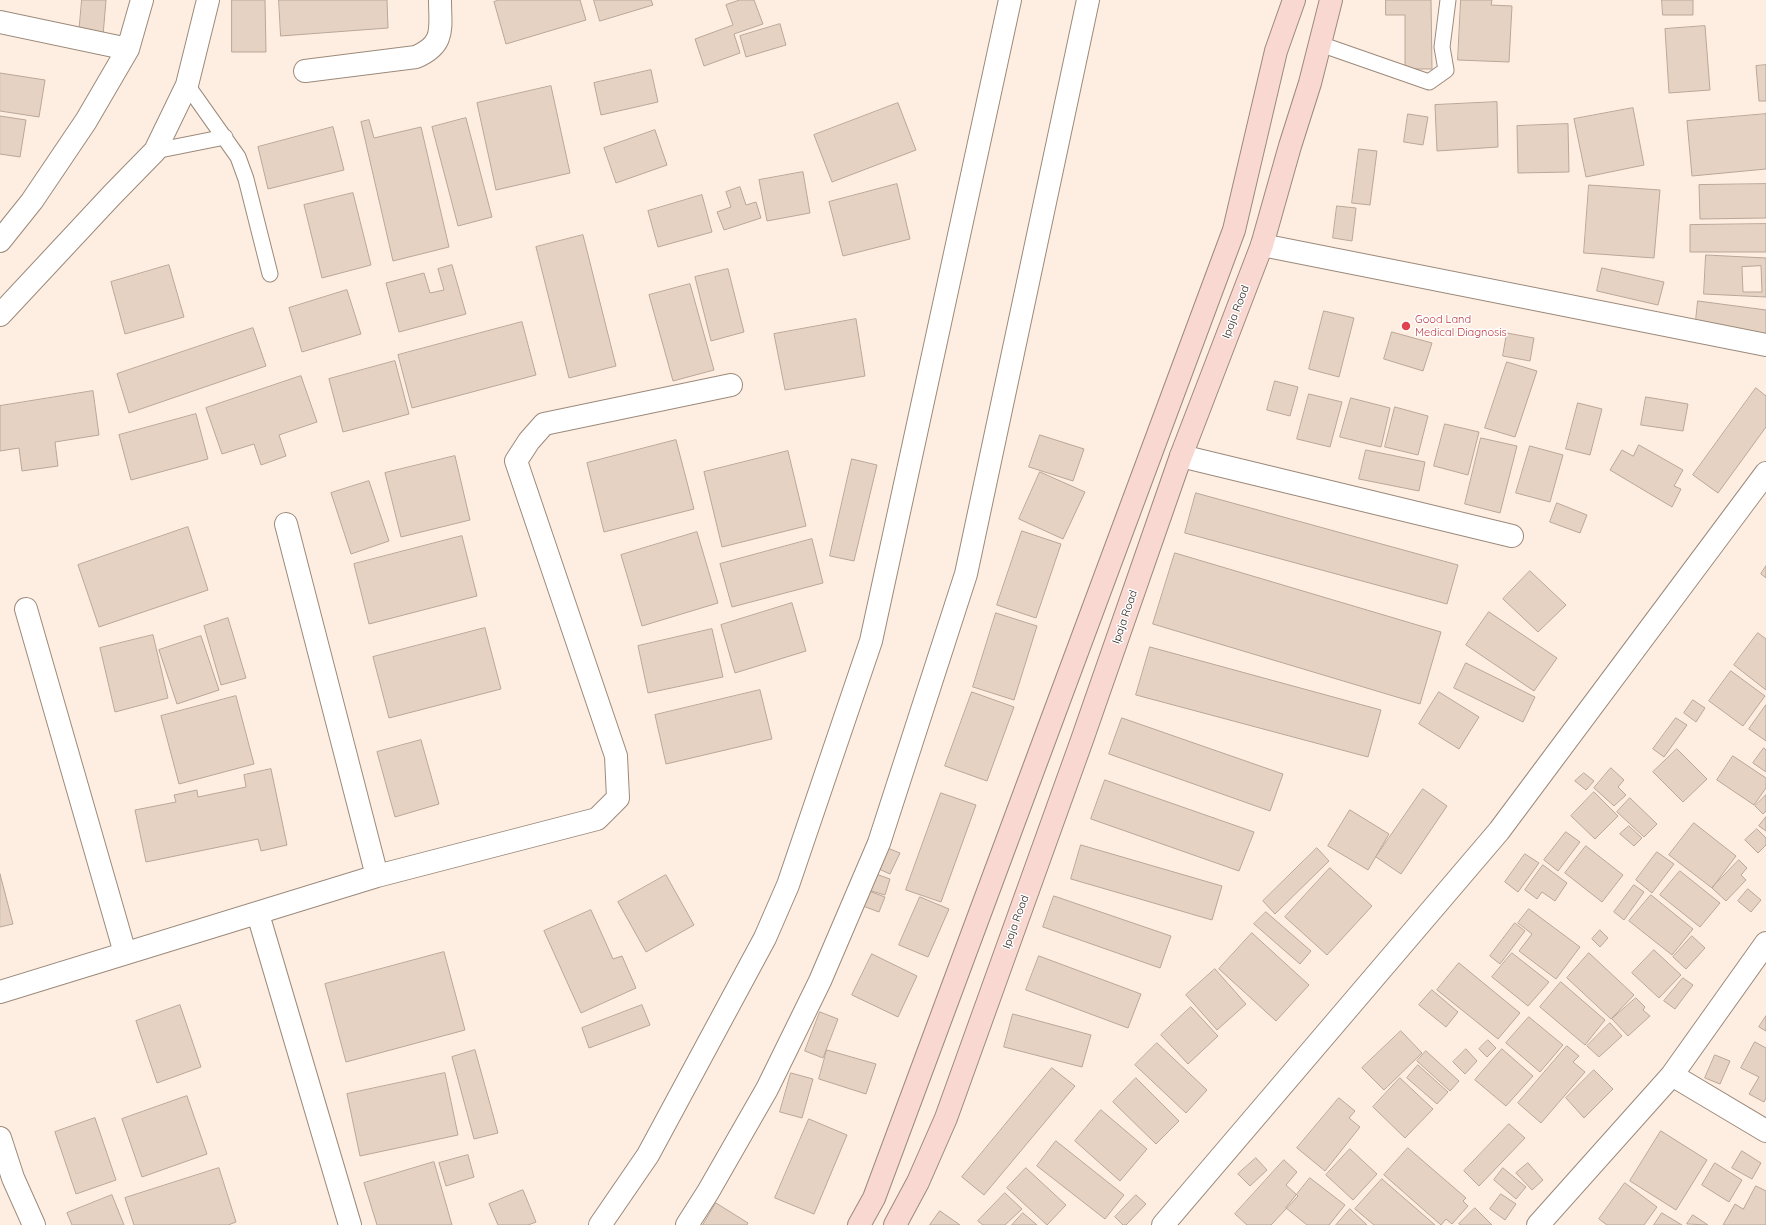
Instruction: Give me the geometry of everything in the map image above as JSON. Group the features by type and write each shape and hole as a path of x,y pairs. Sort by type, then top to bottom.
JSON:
{"main road":[{"path":"860,1225 880,1184 1234,230 1276,51 1294,0"},
{"name":"Ipaja Road","path":"895,1225 918,1182 946,1118 1082,740 1181,456 1262,245 1290,146 1310,83 1330,0"}],"street":[{"path":"0,241 32,201 86,121 128,49 142,0"},
{"path":"0,315 155,151 187,85 208,0"},
{"path":"305,72 416,57 426,53 434,46 439,37 440,0"},
{"path":"600,1225 648,1154 765,938 788,885 862,670 871,641 1010,0"},
{"path":"687,1225 708,1192 767,1089 820,981 881,836 966,574 1088,0"},
{"path":"0,22 128,49"},
{"path":"1262,245 1766,345"},
{"path":"0,992 378,876 597,819 618,798 616,756 516,460 529,441 544,424 731,385"},
{"path":"1181,456 1512,536"},
{"path":"1163,1225 1499,831 1766,473"},
{"path":"286,524 378,876"},
{"path":"26,610 125,953"},
{"path":"258,914 350,1225"},
{"path":"1538,1225 1672,1075 1766,943"},
{"path":"1672,1075 1766,1131"},
{"path":"0,1138 12,1178 34,1225"}],"lane":[{"path":"1320,44 1429,82 1446,70 1442,47 1448,0"},
{"path":"187,85 238,157 246,179 270,274"},
{"path":"155,151 225,137"}],"building":[{"path":"82,0 106,0 103,36 79,34"},
{"path":"232,0 265,0 266,52 232,52"},
{"path":"279,0 387,0 388,28 281,36"},
{"path":"499,0 580,0 586,20 506,44 494,2"},
{"path":"594,0 651,0 653,5 600,21"},
{"path":"740,0 754,0 763,24 734,34 740,53 704,66 695,39 733,25 726,5"},
{"path":"1386,0 1431,0 1432,69 1405,69 1405,15 1386,15"},
{"path":"1461,0 1492,0 1491,5 1512,6 1509,62 1458,60"},
{"path":"1662,0 1693,0 1693,15 1663,15"},
{"path":"780,24 786,45 746,57 740,36"},
{"path":"1705,26 1710,90 1669,93 1665,29"},
{"path":"1766,65 1766,101 1759,101 1756,66"},
{"path":"651,70 658,102 601,115 594,83"},
{"path":"0,73 45,80 39,117 0,111"},
{"path":"551,86 570,173 496,190 477,103"},
{"path":"1497,102 1498,147 1437,151 1435,105"},
{"path":"898,103 916,150 832,182 814,135"},
{"path":"1633,108 1644,165 1586,177 1574,119"},
{"path":"1408,114 1428,117 1423,145 1404,142"},
{"path":"1766,114 1766,169 1692,176 1687,121"},
{"path":"0,116 26,120 20,157 0,154"},
{"path":"466,118 492,217 458,226 432,127"},
{"path":"369,120 374,138 421,127 449,247 393,261 361,122"},
{"path":"1568,124 1569,172 1518,173 1517,126"},
{"path":"333,127 344,170 268,189 258,147"},
{"path":"655,130 667,165 616,183 604,148"},
{"path":"1359,149 1377,151 1370,205 1352,203"},
{"path":"803,172 810,213 767,221 759,180"},
{"path":"897,184 910,239 843,256 829,202"},
{"path":"1766,184 1766,218 1700,219 1699,185"},
{"path":"1589,185 1660,190 1654,258 1584,253"},
{"path":"740,187 746,205 756,202 761,218 724,230 717,212 731,207 726,192"},
{"path":"353,193 371,265 322,278 304,205"},
{"path":"702,195 712,232 658,247 648,211"},
{"path":"1337,206 1356,208 1352,241 1333,238"},
{"path":"1766,224 1766,252 1690,252 1690,225"},
{"path":"583,235 616,366 569,378 536,247"},
{"path":"1706,255 1766,258 1766,297 1704,294","holes":["1761,266 1762,292 1743,292 1742,267"]},
{"path":"169,265 184,317 125,334 111,282"},
{"path":"452,265 466,314 399,332 386,283 424,273 430,293 444,290 438,269"},
{"path":"1602,268 1664,282 1658,305 1597,291"},
{"path":"728,269 744,332 711,341 695,277"},
{"path":"690,284 714,370 673,381 649,295"},
{"path":"347,290 361,334 302,352 289,308"},
{"path":"1698,301 1766,310 1766,339 1695,330"},
{"path":"1324,311 1354,318 1339,377 1309,369"},
{"path":"856,319 865,376 785,390 774,334"},
{"path":"522,322 536,375 412,408 398,355"},
{"path":"253,328 266,366 129,413 117,374"},
{"path":"1392,332 1432,343 1423,371 1384,359"},
{"path":"1507,333 1534,338 1530,361 1503,356"},
{"path":"395,361 409,414 343,432 329,379"},
{"path":"1507,362 1537,371 1515,437 1485,428"},
{"path":"301,376 317,422 279,435 286,456 261,465 254,444 222,454 206,408"},
{"path":"1275,381 1298,387 1290,416 1267,410"},
{"path":"1756,388 1766,396 1766,427 1718,493 1693,475"},
{"path":"93,391 99,435 55,442 58,466 22,471 19,448 0,451 0,406"},
{"path":"1309,394 1342,402 1330,447 1297,439"},
{"path":"1646,397 1688,404 1683,431 1641,425"},
{"path":"1351,398 1390,408 1381,447 1340,437"},
{"path":"1578,403 1602,409 1590,455 1566,449"},
{"path":"1395,407 1428,416 1418,455 1385,447"},
{"path":"196,414 208,459 131,480 119,435"},
{"path":"1445,424 1479,432 1468,475 1434,466"},
{"path":"1040,435 1084,449 1073,481 1029,467"},
{"path":"1481,438 1517,446 1500,513 1465,504"},
{"path":"676,440 694,509 604,532 587,463"},
{"path":"1639,445 1683,470 1674,486 1681,489 1672,507 1610,470 1622,450 1633,456"},
{"path":"1530,446 1563,455 1550,502 1516,493"},
{"path":"1366,450 1425,462 1419,491 1359,479"},
{"path":"788,451 806,526 722,547 704,472"},
{"path":"455,456 470,520 401,537 385,473"},
{"path":"852,459 877,465 854,561 830,556"},
{"path":"1040,472 1085,492 1063,539 1019,519"},
{"path":"369,481 389,541 351,554 331,493"},
{"path":"1196,493 1458,565 1447,604 1185,533"},
{"path":"1557,503 1587,515 1580,533 1550,522"},
{"path":"188,527 208,590 99,627 78,565"},
{"path":"1022,531 1061,544 1036,618 997,605"},
{"path":"697,532 718,603 642,626 621,555"},
{"path":"462,536 477,596 369,624 354,564"},
{"path":"812,539 823,583 732,607 720,564"},
{"path":"1175,553 1441,632 1420,704 1153,624"},
{"path":"1766,566 1766,578 1761,574"},
{"path":"1530,571 1566,605 1538,632 1503,599"},
{"path":"792,603 806,651 735,673 721,625"},
{"path":"1489,612 1557,658 1534,691 1466,645"},
{"path":"996,613 1037,626 1014,700 973,687"},
{"path":"228,618 246,678 221,685 204,626"},
{"path":"485,628 501,689 389,718 373,657"},
{"path":"712,629 723,677 648,693 638,646"},
{"path":"1758,633 1766,639 1766,690 1734,665"},
{"path":"153,635 168,698 115,712 100,648"},
{"path":"201,636 219,690 177,704 159,650"},
{"path":"1150,647 1381,710 1368,757 1136,695"},
{"path":"1466,663 1535,697 1523,722 1454,688"},
{"path":"1731,671 1765,696 1743,726 1709,701"},
{"path":"760,690 772,739 666,764 655,715"},
{"path":"972,692 1014,707 987,781 945,766"},
{"path":"1439,692 1479,717 1459,749 1419,724"},
{"path":"236,696 254,764 179,784 161,716"},
{"path":"1693,700 1705,708 1696,722 1684,713"},
{"path":"1766,705 1766,741 1749,729"},
{"path":"1122,718 1283,774 1270,811 1109,754"},
{"path":"1676,718 1687,725 1664,757 1653,749"},
{"path":"421,740 439,804 395,817 377,752"},
{"path":"1764,748 1766,750 1766,772 1753,763"},
{"path":"1677,749 1707,779 1683,802 1653,772"},
{"path":"1733,756 1766,778 1766,788 1754,805 1717,780"},
{"path":"1611,768 1624,780 1618,787 1626,795 1614,806 1594,788"},
{"path":"271,769 287,845 261,851 258,839 146,862 135,810 176,802 174,795 197,790 198,797 246,787 244,775"},
{"path":"1584,773 1594,781 1586,790 1575,781"},
{"path":"1105,780 1254,832 1239,871 1091,819"},
{"path":"1423,789 1447,806 1401,874 1376,857"},
{"path":"1594,792 1618,816 1595,839 1571,816"},
{"path":"941,793 976,805 941,902 906,890"},
{"path":"1766,795 1766,811 1763,814 1755,806"},
{"path":"1630,798 1657,824 1644,837 1617,812"},
{"path":"1350,810 1389,834 1368,870 1328,846"},
{"path":"1766,817 1766,831 1759,826"},
{"path":"1694,823 1736,856 1712,888 1669,855"},
{"path":"1629,826 1642,838 1634,846 1620,834"},
{"path":"1757,829 1766,838 1766,845 1758,853 1745,840"},
{"path":"1566,832 1580,842 1558,871 1544,860"},
{"path":"880,845 900,853 890,874 870,865"},
{"path":"1081,845 1222,886 1212,920 1071,879"},
{"path":"1586,846 1623,875 1602,902 1565,873"},
{"path":"1317,848 1329,861 1275,914 1263,901"},
{"path":"1657,852 1674,864 1652,893 1636,880"},
{"path":"1525,854 1539,863 1518,892 1505,882"},
{"path":"1739,860 1747,868 1741,875 1746,880 1726,901 1712,888"},
{"path":"1543,865 1567,883 1555,901 1542,892 1537,899 1525,890"},
{"path":"1330,868 1372,906 1327,955 1285,917"},
{"path":"1680,871 1720,903 1700,927 1660,895"},
{"path":"873,873 890,879 885,895 868,890"},
{"path":"0,874 13,924 0,927"},
{"path":"666,875 694,925 646,952 618,902"},
{"path":"1634,885 1644,892 1624,920 1614,912"},
{"path":"1748,889 1761,900 1751,912 1738,901"},
{"path":"869,891 885,897 879,912 863,906"},
{"path":"1651,895 1693,929 1672,955 1629,921"},
{"path":"1054,896 1171,936 1160,968 1043,927"},
{"path":"920,897 949,909 928,957 899,945"},
{"path":"1529,909 1580,947 1556,979 1519,951 1532,934 1518,923"},
{"path":"591,910 613,959 622,956 636,988 581,1013 544,931"},
{"path":"1266,912 1311,951 1300,964 1254,924"},
{"path":"1515,923 1525,931 1500,964 1490,956"},
{"path":"1600,930 1608,938 1600,947 1592,939"},
{"path":"1252,933 1309,985 1276,1021 1219,969"},
{"path":"1692,936 1705,948 1686,969 1673,957"},
{"path":"1654,950 1681,975 1659,998 1632,973"},
{"path":"444,952 465,1030 346,1062 325,984"},
{"path":"1512,953 1549,982 1528,1006 1492,977"},
{"path":"1589,953 1634,995 1611,1019 1567,978"},
{"path":"872,954 917,976 898,1017 852,995"},
{"path":"1039,956 1141,994 1128,1028 1026,990"},
{"path":"1459,963 1520,1013 1498,1039 1437,990"},
{"path":"1215,969 1246,1004 1217,1030 1186,995"},
{"path":"1683,978 1693,985 1675,1009 1664,1001"},
{"path":"1561,982 1605,1020 1585,1045 1540,1007"},
{"path":"1432,990 1458,1012 1446,1027 1419,1005"},
{"path":"1636,998 1645,1007 1643,1010 1650,1016 1628,1036 1612,1019"},
{"path":"180,1005 201,1067 157,1083 136,1021"},
{"path":"642,1005 650,1025 589,1048 582,1028"},
{"path":"1191,1007 1218,1036 1188,1064 1161,1035"},
{"path":"820,1012 838,1019 823,1058 805,1051"},
{"path":"1013,1014 1091,1035 1082,1067 1004,1047"},
{"path":"1766,1016 1766,1031 1759,1027"},
{"path":"1529,1017 1563,1045 1540,1072 1506,1043"},
{"path":"1610,1023 1622,1036 1599,1057 1587,1046"},
{"path":"1401,1031 1422,1053 1384,1090 1362,1068"},
{"path":"1488,1040 1496,1048 1487,1057 1479,1049"},
{"path":"1755,1042 1766,1048 1766,1098 1764,1102 1749,1094 1759,1077 1741,1068"},
{"path":"1157,1043 1207,1090 1186,1113 1135,1065"},
{"path":"1567,1046 1579,1056 1573,1062 1585,1072 1541,1123 1518,1103"},
{"path":"1466,1049 1477,1061 1465,1074 1453,1062"},
{"path":"1502,1049 1533,1076 1506,1106 1475,1080"},
{"path":"475,1050 498,1133 474,1139 452,1057"},
{"path":"827,1050 876,1064 866,1094 819,1079"},
{"path":"1426,1051 1459,1081 1450,1091 1417,1061"},
{"path":"1715,1055 1730,1061 1720,1084 1705,1078"},
{"path":"1418,1065 1448,1092 1437,1104 1407,1078"},
{"path":"1052,1068 1075,1086 984,1195 962,1177"},
{"path":"1594,1070 1613,1089 1584,1118 1566,1098"},
{"path":"445,1073 458,1135 360,1156 347,1094"},
{"path":"791,1073 813,1079 802,1118 780,1112"},
{"path":"1136,1078 1179,1121 1156,1144 1113,1102"},
{"path":"1400,1078 1433,1109 1405,1138 1373,1107"},
{"path":"187,1096 207,1154 142,1177 122,1119"},
{"path":"1339,1098 1355,1111 1349,1118 1360,1127 1325,1171 1297,1148"},
{"path":"1101,1110 1147,1149 1120,1181 1075,1141"},
{"path":"95,1118 116,1180 76,1194 55,1132"},
{"path":"809,1119 847,1135 814,1214 775,1198"},
{"path":"1509,1124 1525,1138 1479,1186 1464,1171"},
{"path":"1661,1131 1707,1160 1676,1210 1630,1181"},
{"path":"1056,1141 1124,1195 1105,1219 1037,1166"},
{"path":"1408,1148 1466,1198 1463,1201 1468,1206 1452,1224 1446,1219 1441,1225 1384,1175"},
{"path":"1350,1149 1377,1174 1353,1200 1326,1175"},
{"path":"1742,1151 1761,1163 1752,1179 1732,1168"},
{"path":"468,1155 474,1177 446,1186 439,1163"},
{"path":"1256,1158 1267,1170 1250,1186 1238,1174"},
{"path":"1284,1160 1297,1172 1286,1185 1298,1196 1271,1225 1247,1225 1235,1214"},
{"path":"434,1162 452,1225 377,1225 364,1183"},
{"path":"1528,1163 1543,1180 1532,1190 1516,1173"},
{"path":"1715,1163 1742,1180 1729,1202 1702,1185"},
{"path":"219,1168 236,1222 228,1225 134,1225 125,1198"},
{"path":"1026,1168 1066,1205 1047,1225 1007,1188"},
{"path":"1503,1168 1526,1187 1516,1199 1494,1180"},
{"path":"1310,1178 1345,1205 1329,1225 1307,1225 1286,1208"},
{"path":"1382,1179 1435,1225 1374,1225 1355,1209"},
{"path":"1625,1183 1657,1207 1644,1225 1607,1225 1599,1219"},
{"path":"1756,1186 1766,1191 1766,1225 1723,1225 1735,1204 1743,1209"},
{"path":"523,1190 536,1222 528,1225 498,1225 489,1204"},
{"path":"1005,1193 1022,1209 1005,1225 983,1225 978,1221"},
{"path":"1501,1194 1516,1204 1505,1220 1490,1209"},
{"path":"112,1195 124,1225 72,1225 67,1213"},
{"path":"1136,1195 1146,1204 1126,1225 1123,1225 1115,1217"},
{"path":"716,1203 748,1223 747,1225 703,1225"},
{"path":"1475,1208 1492,1225 1459,1224"},
{"path":"1350,1209 1367,1225 1336,1225"},
{"path":"940,1211 960,1225 930,1225"},
{"path":"1023,1213 1037,1225 1012,1225"},
{"path":"1662,1213 1682,1225 1654,1225"},
{"path":"1693,1215 1708,1225 1687,1224"}],"place":[{"name":"Good Land Medical Diagnosis","path":"1406,326"}]}
